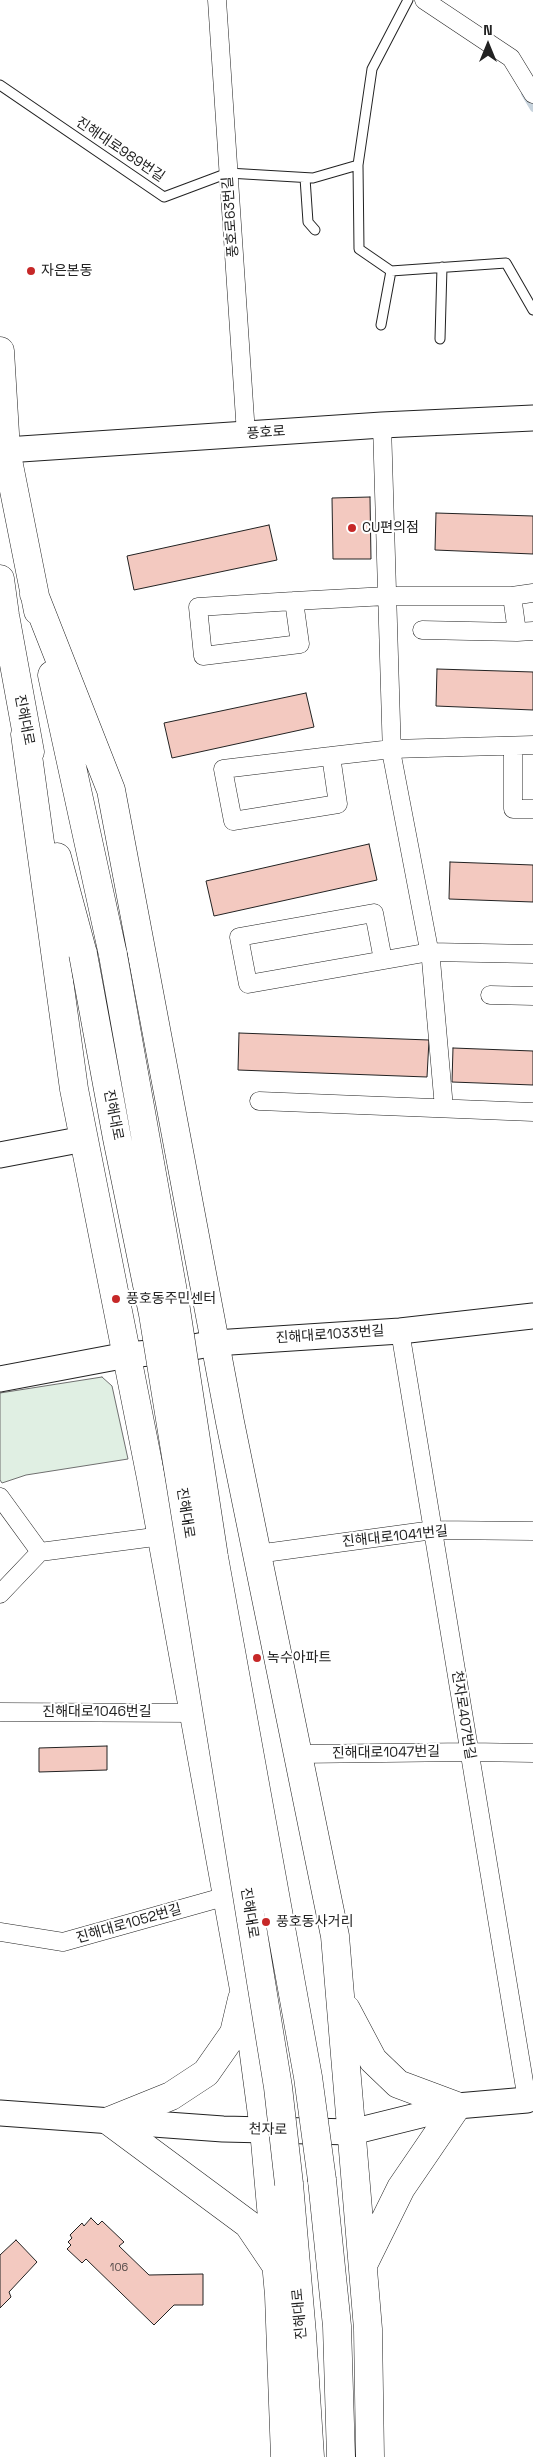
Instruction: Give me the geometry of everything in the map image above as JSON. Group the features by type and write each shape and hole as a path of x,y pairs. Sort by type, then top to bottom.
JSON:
{"main road":[{"name":"진해대로","path":"0,351 3,450 113,955 175,1303 214,1557 308,2078 322,2180 337,2326 341,2457"},
{"name":"풍호로","path":"3,450 382,425 533,418"},
{"name":"진해대로","path":"0,579 25,734 83,954 117,1138 154,1314 278,2087 289,2184 310,2457"},
{"path":"34,594 111,790 215,1343 335,1936 368,2329 370,2457"},
{"path":"25,734 74,1090 162,1536 244,1990 264,2130 277,2267 284,2457"},
{"path":"0,1155 84,1139"},
{"name":"진해대로1033번길","path":"0,1379 127,1355 172,1351 215,1343 400,1330 533,1316"},
{"path":"109,2121 171,2096 206,2073 234,2033 244,1990"},
{"path":"341,1998 373,2060 398,2084 457,2106 402,2188 363,2265"},
{"name":"천자로","path":"0,2113 264,2130 352,2132 457,2106 530,2099"},
{"path":"109,2121 248,2224 277,2267"}],"street":[{"name":"풍호로63번길","path":"216,0 246,434"},
{"path":"424,0 511,58 533,94"},
{"path":"382,425 392,749 430,952 444,1108"},
{"path":"294,601 300,644 203,656 198,607 294,601 387,596 512,596 533,592"},
{"path":"422,630 525,631 512,596"},
{"path":"331,756 338,804 232,821 223,769 331,756 392,749 533,745"},
{"path":"513,746 513,809 533,808"},
{"path":"383,960 374,913 239,937 248,984 430,952 533,954"},
{"path":"490,994 533,996"},
{"path":"259,1101 533,1112"},
{"name":"천자로407번길","path":"400,1330 469,1752 530,2099"},
{"path":"0,1497 40,1552"},
{"name":"진해대로1041번길","path":"257,1554 433,1530 533,1531"},
{"path":"0,1594 40,1552 162,1536"},
{"name":"진해대로1046번길","path":"0,1712 194,1713"},
{"name":"진해대로1047번길","path":"298,1754 533,1753"},
{"name":"진해대로1052번길","path":"0,1932 63,1942 227,1896"}],"lane":[{"path":"408,0 372,69 358,165 359,249 391,271 506,263 533,310"},
{"name":"진해대로989번길","path":"0,85 164,197 228,173 313,178 358,165"},
{"path":"305,178 308,222 315,230"},
{"path":"440,339 442,267"},
{"path":"381,325 391,271"}],"green space":[{"path":"102,1377 112,1386 128,1459 26,1475 2,1483 0,1480 0,1393"}],"building":[{"name":"CU편의점","path":"370,497 371,559 333,559 332,498"},
{"path":"436,513 533,516 533,554 435,550"},
{"path":"269,525 277,560 134,590 127,556"},
{"path":"437,669 533,672 533,710 436,706"},
{"path":"306,693 314,727 172,758 164,723"},
{"path":"369,844 377,880 214,916 206,881"},
{"path":"450,862 533,865 533,902 449,899"},
{"path":"239,1033 429,1040 427,1077 238,1070"},
{"path":"453,1048 533,1051 533,1085 452,1082"},
{"path":"107,1746 107,1770 39,1772 39,1748"},
{"path":"91,2218 98,2225 102,2221 124,2242 119,2246 149,2275 203,2274 203,2305 174,2305 154,2325 86,2259 82,2263 67,2249 71,2245 68,2242 72,2238 70,2235 82,2223 84,2226"},
{"path":"16,2240 37,2262 9,2292 11,2297 0,2308 0,2255"}],"waterway":[{"path":"524,94 533,109"}],"place":[{"name":"자은본동","path":"31,271"},
{"name":"CU편의점","path":"352,528"},
{"name":"풍호동주민센터","path":"116,1299"},
{"name":"녹수아파트","path":"257,1658"},
{"name":"풍호동사거리","path":"266,1922"}]}
